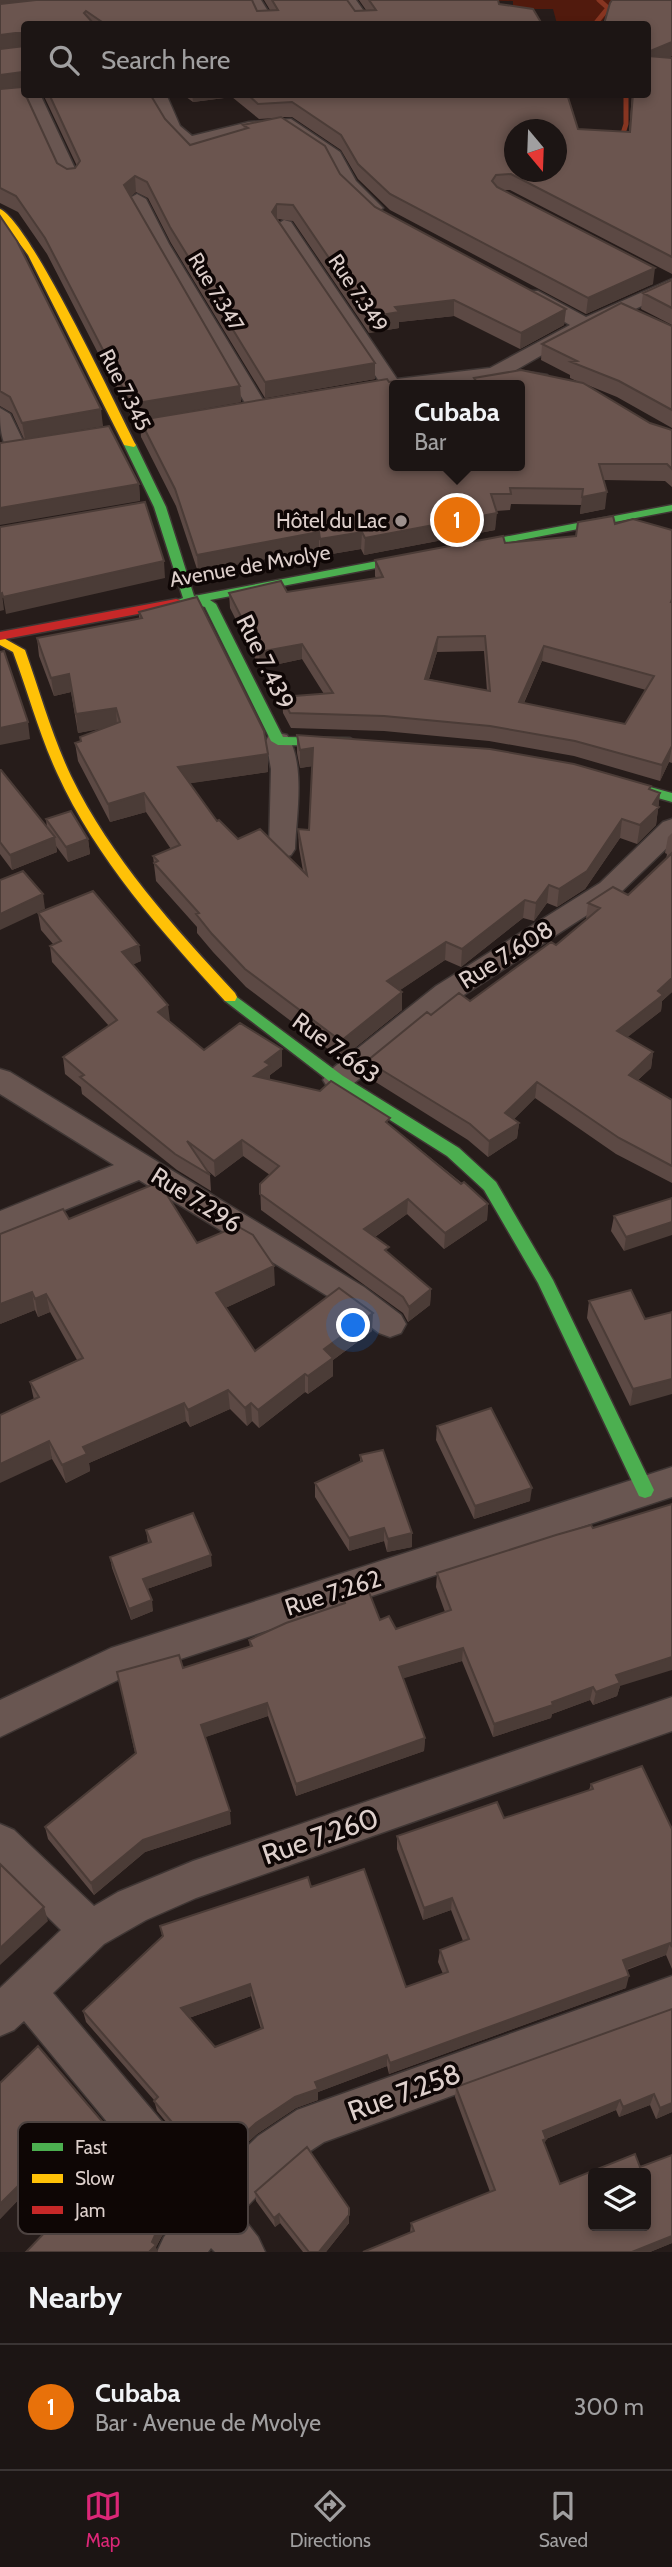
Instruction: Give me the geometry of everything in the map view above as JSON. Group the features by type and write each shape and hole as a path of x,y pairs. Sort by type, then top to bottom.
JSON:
{"street":[{"path":"253,0 264,21"},
{"path":"348,0 363,21"},
{"path":"34,98 70,177"},
{"path":"159,98 172,129 189,142 249,127 285,123 334,156 348,184 382,216 395,223"},
{"name":"Rue 7.347","path":"137,199 160,244 258,408"},
{"name":"Rue 7.345","path":"0,212 8,218 33,255 123,430 160,507 189,598"},
{"name":"Rue 7.349","path":"284,226 391,380"},
{"path":"648,271 672,284"},
{"path":"495,373 585,325 672,284"},
{"path":"513,285 585,325"},
{"path":"620,309 641,320"},
{"path":"436,380 495,373 564,384"},
{"path":"366,390 389,386"},
{"path":"231,412 285,404"},
{"path":"0,414 17,449"},
{"path":"98,435 150,426"},
{"path":"133,512 160,507"},
{"name":"Avenue de Mvolye","path":"0,638 189,598 610,522 672,508"},
{"path":"610,522 662,532"},
{"name":"Rue 7.439","path":"189,598 210,604 278,741 364,742"},
{"name":"Rue 7.663","path":"0,638 19,650 64,775 104,844 198,963 232,998 338,1080 453,1152 490,1186 659,1486"},
{"path":"278,741 284,769 282,849"},
{"path":"599,777 672,798"},
{"name":"Rue 7.608","path":"338,1080 446,993 609,889 672,828"},
{"name":"Rue 7.296","path":"0,1080 353,1296 390,1324"},
{"path":"0,1224 142,1166"},
{"name":"Rue 7.262","path":"0,1718 111,1665 659,1486"},
{"name":"Rue 7.260","path":"12,2003 90,1930 132,1906 193,1880 669,1723"},
{"path":"0,1843 90,1930"},
{"name":"Rue 7.258","path":"248,2172 283,2141 312,2125 672,1996"},
{"path":"12,2003 123,2122"},
{"name":"Rue 7.258","path":"179,2252 195,2234"},
{"path":"227,2234 243,2252"}],"shaded area":[{"path":"475,0 658,0 610,11 602,21 556,21 553,9 507,9 513,5 513,1"}],"building":[{"path":"36,0 252,0 257,11 278,10 272,0 347,0 355,11 376,10 369,0 498,0 499,4 533,9 540,21 101,21 86,11 84,13 91,21 21,21 21,32 0,35 0,4"},
{"path":"612,0 672,0 672,42 651,51 651,21 605,21"},
{"path":"21,46 21,72 0,75 0,49"},
{"path":"651,56 672,58 672,257 527,182 567,182 567,119 504,119 504,174 496,175 492,181 497,187 655,268 588,298 390,194 358,164 341,135 292,102 258,104 251,98 568,98 578,129 630,132 633,98 651,98"},
{"path":"21,87 21,98 27,98 57,163 67,169 75,168 80,161 51,98 152,98 165,119 190,145 248,128 243,125 281,117 325,146 340,174 375,207 566,309 521,333 454,300 395,307 399,312 369,317 293,205 277,204 272,212 375,363 265,382 170,227 147,182 135,176 124,185 240,386 131,404 45,238 16,196 0,188 0,89"},
{"path":"0,216 17,241 101,409 22,423 10,397 0,391"},
{"path":"672,280 672,308 643,293"},
{"path":"621,303 672,326 672,410 619,381 571,362 577,361 542,344"},
{"path":"521,370 583,383 650,423 672,430 672,469 667,464 599,464 607,492 582,497 583,489 510,488 511,494 491,494 497,513 365,538 362,532 320,539 319,532 197,555 175,489 140,420 387,379 389,471 525,471 525,380 474,378"},
{"path":"109,426 139,484 0,508 0,443"},
{"path":"145,502 164,561 3,597 2,593 0,594 0,527"},
{"path":"613,516 615,524 633,519 672,530 672,746 662,765 575,741 490,726 384,716 290,713 282,697 333,693 302,644 259,652 229,593 281,581 287,592 383,577 375,560 503,536 505,543 576,536 578,522","holes":["485,636 490,691 425,679 438,637","544,646 654,676 625,724 519,702"]},
{"path":"197,597 264,731 268,754 178,767 217,821 238,839 260,829 307,875 298,829 309,830 313,748 300,750 297,735 490,749 574,764 651,786 649,789 660,793 653,804 659,807 640,825 622,819 587,871 559,889 549,885 536,903 525,900 462,949 446,942 387,981 402,992 341,1041 245,969 212,934 196,914 199,913 154,863 158,861 153,856 180,845 144,793 108,804 75,743 81,741 80,737 120,722 116,708 76,714 69,674 51,678 37,638 142,618 139,612"},
{"path":"4,651 28,722 0,728 0,652"},
{"path":"0,770 55,837 10,855 0,842"},
{"path":"71,811 88,839 66,847 46,819"},
{"path":"672,853 672,978 658,991 663,995 617,1031 653,1052 629,1075 672,1100 672,1166 619,1138 537,1082 505,1113 519,1123 489,1141 470,1124 367,1061 427,1012 431,1015 459,993 470,1001 551,942 556,945 600,908 588,903 613,887 628,895"},
{"path":"23,871 43,894 0,914 0,880"},
{"path":"93,891 139,945 122,952 168,1005 158,1012 204,1050 240,1023 282,1049 265,1062 270,1065 254,1076 320,1091 331,1081 390,1118 386,1122 461,1184 464,1182 488,1204 445,1233 408,1199 364,1229 389,1247 385,1250 431,1289 409,1307 403,1297 260,1194 260,1184 279,1166 242,1140 214,1161 187,1141 210,1175 175,1154 80,1077 84,1075 63,1057 117,1020 50,946 61,941 38,913"},
{"path":"159,1182 197,1243 237,1226 253,1235 274,1266 216,1293 255,1351 339,1288 373,1313 324,1349 333,1358 308,1376 305,1374 258,1410 251,1403 245,1408 228,1390 188,1410 184,1403 83,1447 87,1454 62,1465 49,1441 0,1464 0,1415 39,1397 30,1382 83,1358 46,1294 35,1299 32,1292 0,1304 0,1234 63,1209 69,1219"},
{"path":"672,1198 672,1222 626,1237 614,1216"},
{"path":"631,1290 645,1319 672,1312 672,1379 633,1389 589,1301"},
{"path":"491,1408 532,1488 475,1506 437,1426"},
{"path":"383,1450 412,1533 388,1539 384,1528 349,1538 315,1483 362,1461 360,1455"},
{"path":"672,1504 672,1657 616,1675 620,1683 596,1692 593,1687 552,1702 553,1705 494,1724 463,1648 399,1667 425,1738 296,1784 267,1703 201,1725 230,1811 143,1840 91,1883 45,1827 136,1753 117,1672 179,1655 183,1668 252,1646 249,1640 286,1623 345,1603 343,1597 367,1587 380,1620 389,1616 396,1629 451,1610 437,1573 556,1535 591,1525 593,1528"},
{"path":"193,1513 211,1555 143,1579 152,1600 129,1609 110,1557 151,1542 146,1530"},
{"path":"642,1766 672,1829 672,1947 670,1943 623,1960 629,1976 390,2063 387,2055 315,2082 318,2089 295,2097 248,2130 248,2122 172,2122 154,2101 158,2097 83,2011 163,1936 160,1926 308,1877 311,1887 364,1869 406,1987 448,1972 440,1950 469,1939 452,1898 424,1908 397,1836 497,1802 504,1818 593,1789 591,1784","holes":["250,1984 263,2028 215,2047 181,2008"]},
{"path":"0,1864 44,1907 0,1948"},
{"path":"672,2009 672,2103 660,2108 654,2094 623,2107 620,2100 543,2131 546,2139 543,2140 560,2184 588,2173 588,2231 651,2231 651,2168 600,2168 635,2154 640,2167 672,2155 672,2236 632,2252 363,2252 414,2231 411,2223 495,2190 456,2087"},
{"path":"38,2046 103,2122 18,2122 18,2186 0,2204 0,2083"},
{"path":"307,2147 349,2208 349,2215 319,2252 309,2252 279,2214 274,2218 255,2192"},
{"path":"43,2234 156,2234 152,2242 156,2245 149,2252 26,2252"}],"waterway":[{"path":"597,21 608,8 599,0"},
{"path":"620,143 626,124 626,98"}],"traffic: fast":[{"path":"130,445 160,507 189,599 210,604 278,741 350,742"},
{"path":"176,603 672,508"},
{"path":"610,780 672,798"},
{"path":"230,997 338,1080 453,1152 490,1186 545,1280 645,1490"}],"traffic: slow":[{"path":"0,212 8,218 33,255 130,445"},
{"path":"0,640 19,650 64,775 97,833 161,920 230,997"}],"traffic: jam":[{"path":"0,636 176,603"}],"place":[{"name":"Cubaba","path":"457,520"},
{"name":"Hôtel du Lac","path":"401,521"}]}
